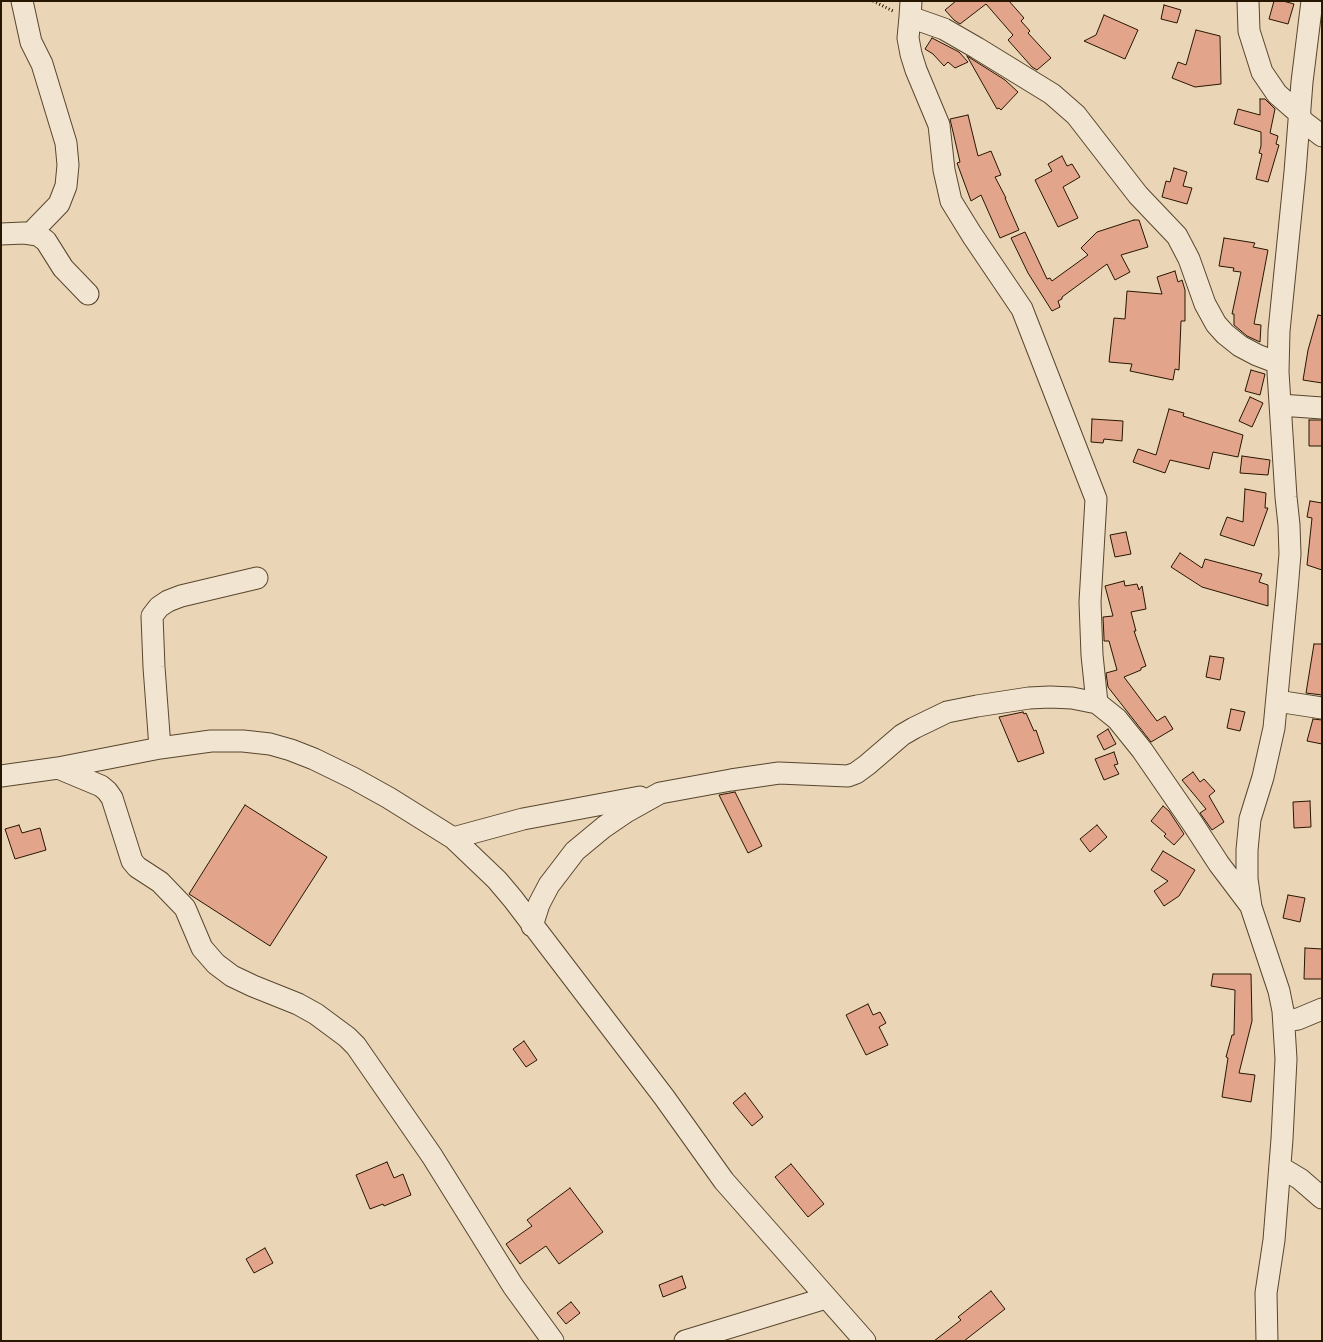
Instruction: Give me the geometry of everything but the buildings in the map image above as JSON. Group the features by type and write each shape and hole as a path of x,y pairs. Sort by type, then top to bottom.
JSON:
{"street":[{"path":"22,1 31,42 42,64 66,143 68,165 66,186 59,204 30,234"},
{"path":"1248,1 1249,31 1262,72 1277,94 1322,136"},
{"path":"1267,1341 1266,1293 1274,1240 1286,1059 1284,1021 1279,991 1251,907 1247,879 1250,819 1274,728 1290,554 1278,363 1281,299 1307,34 1312,1"},
{"path":"1097,703 1092,655 1090,602 1096,499 1022,309 951,201 944,170 939,125 911,54 908,38 910,9 1034,82 1065,104 1092,135 1138,195 1178,236 1189,259 1205,304 1216,324 1240,346 1278,363"},
{"path":"1,234 38,235 46,241 63,268 88,294"},
{"path":"1280,405 1322,408"},
{"path":"160,748 152,616 158,607 168,601 258,578"},
{"path":"453,838 523,819 731,780 779,773 848,776 868,765 914,728 947,712 1029,698 1072,698 1097,703 1117,719 1133,738 1219,864 1251,907"},
{"path":"1277,700 1322,708"},
{"path":"1,776 58,768 160,748 212,741 243,741 270,744 314,759 360,782 453,838 496,880 513,900 664,1097 724,1181 865,1341"},
{"path":"58,768 101,786 107,791 112,798 132,862 160,882 185,908 202,948 216,964 232,976 298,1004 316,1014 356,1046 432,1156 513,1286 553,1341"},
{"path":"532,926 539,904 549,885 576,851 626,812 660,793"},
{"path":"1284,1021 1322,1009"},
{"path":"1280,1167 1300,1179 1322,1198"},
{"path":"685,1341 826,1298"}]}
